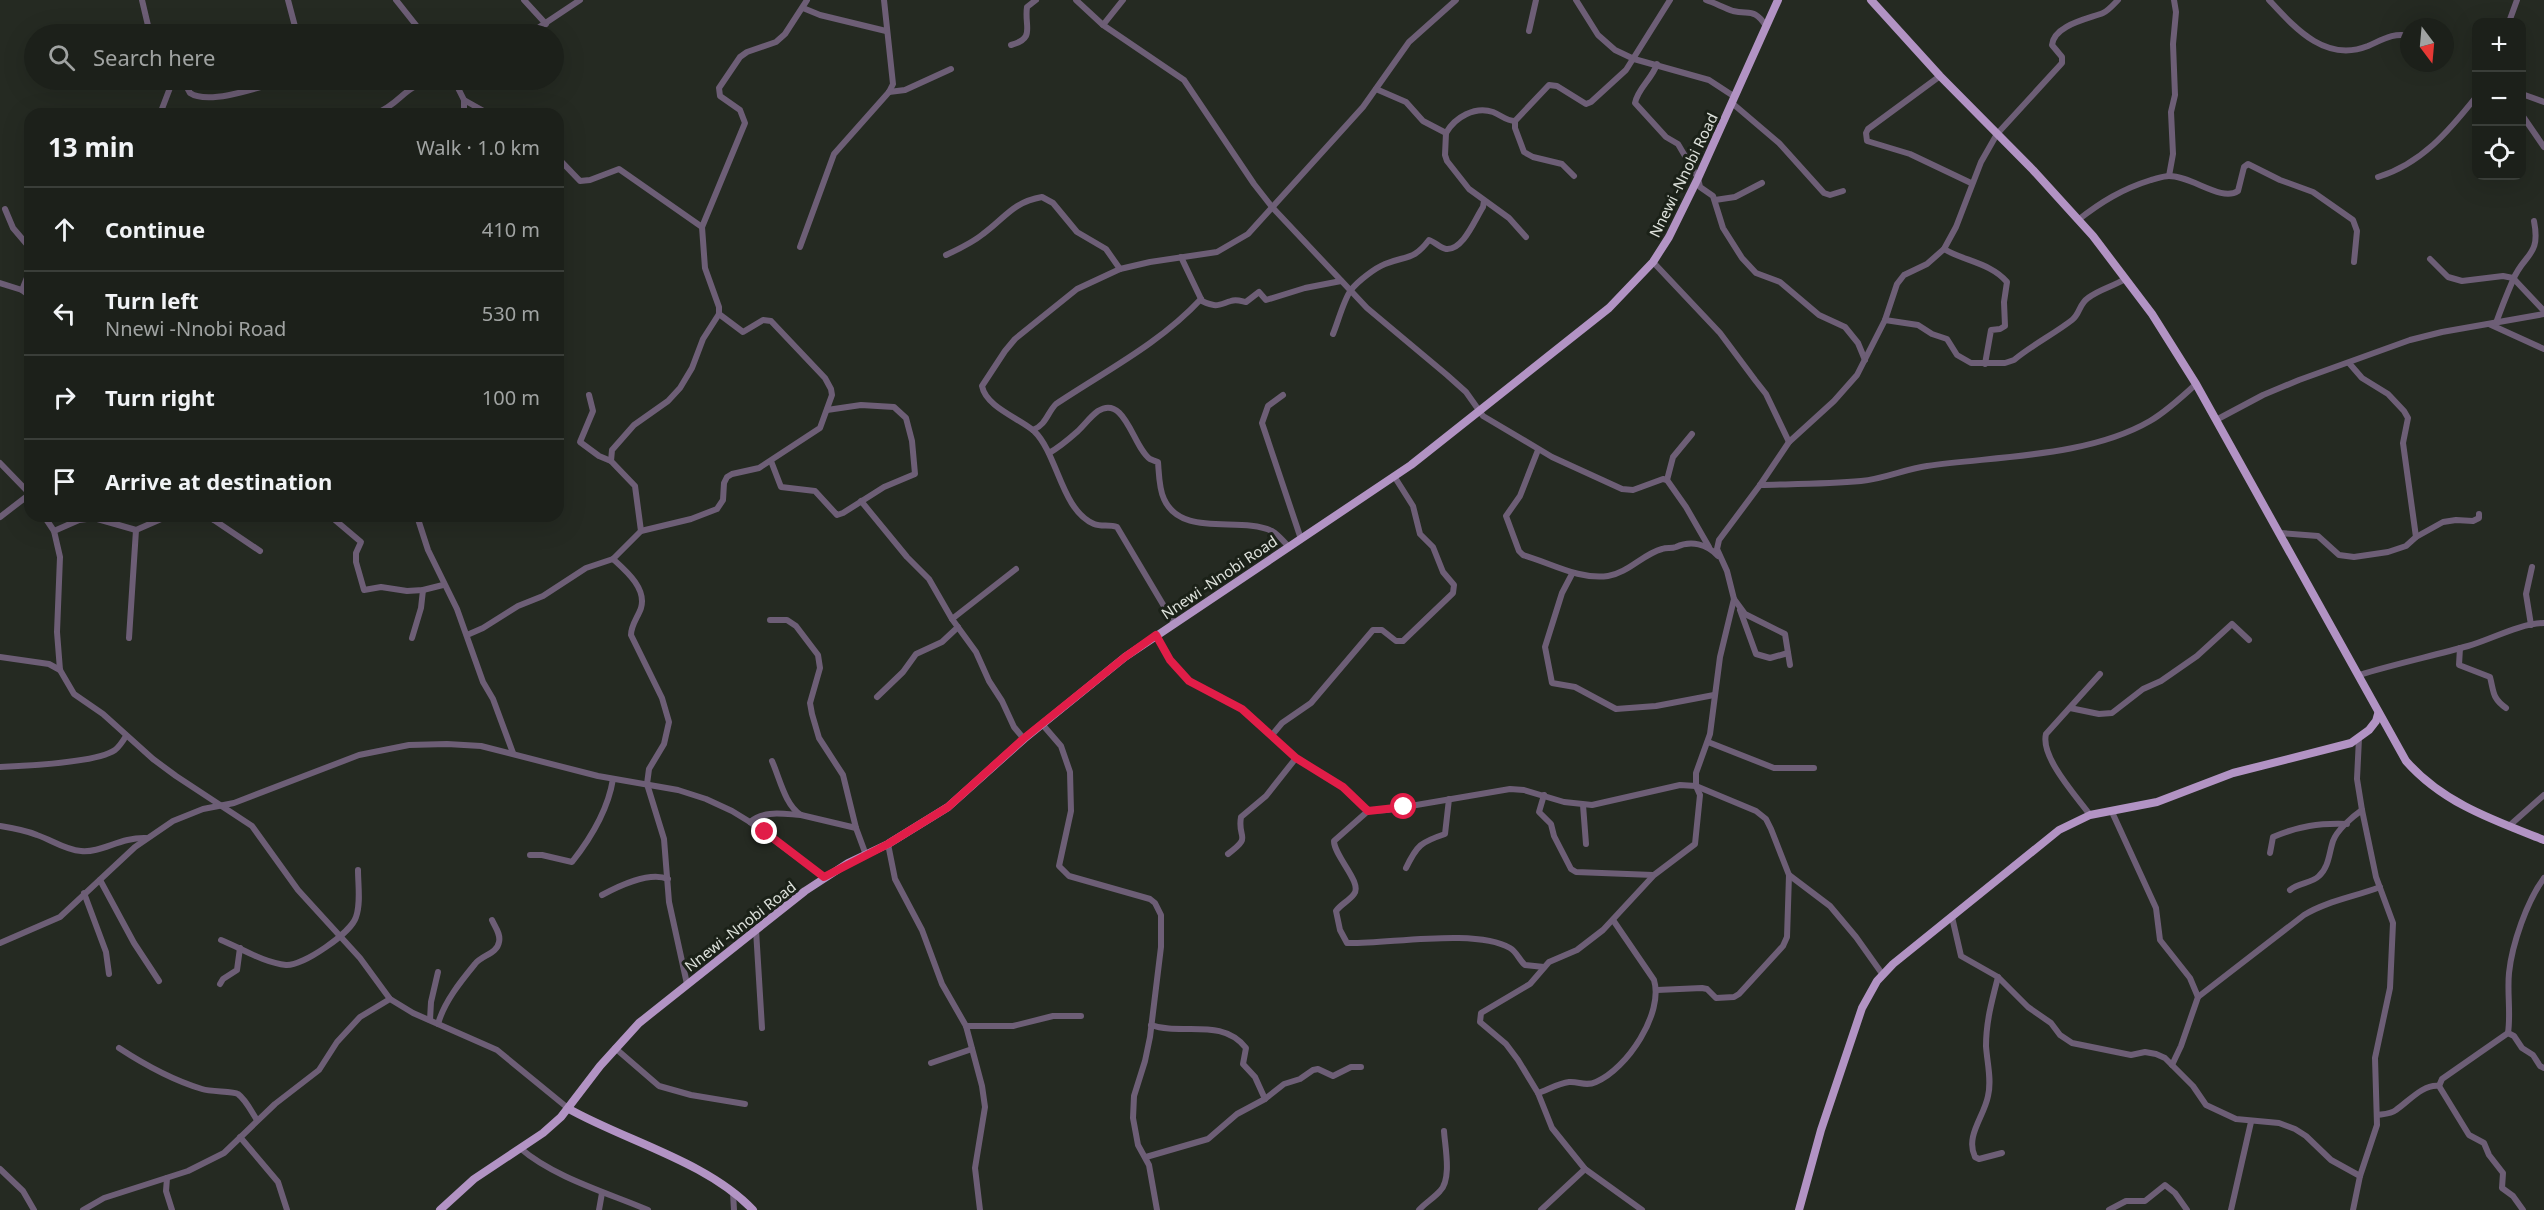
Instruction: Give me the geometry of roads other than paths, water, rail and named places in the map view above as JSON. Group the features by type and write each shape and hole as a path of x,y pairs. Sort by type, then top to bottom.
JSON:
{"main road":[{"name":"Nnewi -Nnobi Road","path":"440,1210 474,1179 543,1133 569,1109 615,1048 639,1023 824,877 888,844 948,807 1023,739 1125,657 1394,476 1609,308 1653,262 1669,237 1734,100 1778,0"},
{"path":"1871,0 1940,76 2078,220 2152,314 2196,384 2406,762 2431,787 2462,806 2544,840"},
{"path":"2362,736 2376,721 2378,714"},
{"path":"1799,1210 1821,1130 1867,996 1882,975 2059,830 2090,815 2157,802 2233,773 2344,746 2362,736 2380,731 2390,734"},
{"path":"569,1109 699,1171 733,1193 753,1210"}],"street":[{"path":"142,0 148,24"},
{"path":"288,0 294,24"},
{"path":"396,0 415,24"},
{"path":"524,0 546,24 580,0"},
{"path":"611,461 612,450 623,435 642,418 668,401 680,388 692,368 703,339 719,314 719,307 705,268 702,227 745,123 740,110 720,96 719,88 740,57 747,52 777,42 785,34 807,0"},
{"path":"800,247 834,154 890,92 893,84 884,0"},
{"path":"1011,45 1024,41 1027,36 1027,7 1036,0"},
{"path":"1076,0 1103,25 1184,80 1272,207 1350,291 1385,325 1466,392 1487,419 1538,450 1628,491 1666,480"},
{"path":"1103,25 1123,0"},
{"path":"1174,623 1120,531 1113,525 1094,524 1085,518 1067,493 1049,453 1033,430 986,396 982,386 1015,339 1077,289 1120,269 1217,252 1226,249 1248,234 1344,130 1409,42 1456,0"},
{"path":"1529,31 1536,0"},
{"path":"1576,0 1598,35 1615,51 1634,59 1708,80 1734,100 1779,143 1824,193 1830,195 1843,191"},
{"path":"1574,176 1562,164 1533,157 1524,152 1515,128 1515,121 1549,85 1557,86 1588,104 1626,70 1670,0"},
{"path":"1706,0 1732,10 1751,12 1762,19 1766,26"},
{"path":"1788,653 1770,658 1755,654 1739,607 1734,599 1727,571 1719,556 1717,549 1719,540 1789,442 1834,401 1857,375 1885,320 1897,284 1904,275 1927,264 1944,249 1956,227 1971,183 1997,134 2062,63 2062,57 2052,45 2058,32 2085,18 2103,13 2118,0"},
{"path":"2169,176 2173,154 2170,112 2175,95 2173,44 2176,12 2174,0"},
{"path":"2268,0 2304,37 2336,50 2360,49 2393,35 2400,35"},
{"path":"2510,18 2517,0"},
{"path":"803,8 820,15 886,31"},
{"path":"1657,64 1636,97 1635,103 1666,137 1678,144 1698,178 1700,187 1715,200 1723,228 1742,258 1756,273 1780,282 1819,315 1845,327 1858,343 1865,360"},
{"path":"890,92 905,90 951,69"},
{"path":"1940,76 1868,129 1867,141 1910,154 1971,183"},
{"path":"1376,89 1406,102 1423,121 1446,133"},
{"path":"162,108 169,90"},
{"path":"188,90 190,93 204,98 249,90"},
{"path":"388,108 407,90"},
{"path":"459,90 464,100 464,108"},
{"path":"2526,95 2544,102"},
{"path":"464,100 478,108"},
{"path":"2378,177 2395,172 2419,158 2455,124 2472,102"},
{"path":"1515,121 1509,121 1492,112 1472,112 1455,122 1446,133 1445,155 1447,161 1469,189 1509,218 1526,237"},
{"path":"2526,121 2544,147"},
{"path":"564,164 580,181 590,180 619,169 624,170 642,186 702,227"},
{"path":"2078,220 2121,191 2169,176 2198,182 2220,194 2231,195 2238,191 2244,167 2248,164 2280,180 2313,192 2353,220 2357,231 2354,262"},
{"path":"1715,200 1735,197 1762,183"},
{"path":"946,255 978,238 1014,208 1030,199 1042,197 1053,203 1077,232 1106,249 1120,269"},
{"path":"1333,334 1350,291 1384,264 1404,260 1414,255 1424,248 1429,240 1449,249 1459,245 1483,207 1484,201"},
{"path":"5,209 13,228 24,241"},
{"path":"2492,324 2513,278 2534,248 2537,240 2534,221"},
{"path":"1944,249 1990,269 2007,282 2004,302 2005,326 1990,332 1985,364"},
{"path":"1181,257 1201,299 1206,303 1220,306 1235,300 1246,302 1259,292 1266,300 1305,288 1341,281"},
{"path":"2216,420 2263,395 2410,340 2544,312 2513,278 2503,276 2462,281 2448,277 2430,260"},
{"path":"1653,262 1720,333 1766,394 1789,442"},
{"path":"1885,320 1918,325 1932,334 1947,339 1964,361 1985,364 2014,360 2074,318 2080,305 2087,298 2125,279"},
{"path":"0,283 22,290 24,285"},
{"path":"1033,430 1044,424 1050,410 1056,404 1148,346 1177,324 1201,299"},
{"path":"466,635 483,628 518,606 543,596 586,568 613,559 641,531 691,519 717,508 723,500 724,483 727,477 759,468 820,428 832,395 829,383 771,321 763,320 742,332 719,314"},
{"path":"2492,324 2544,349"},
{"path":"2349,363 2361,378 2388,394 2408,418 2403,442 2416,537"},
{"path":"1760,485 1861,481 1925,466 2027,455 2104,440 2124,434 2151,421 2196,384"},
{"path":"1283,395 1268,406 1262,423 1301,539"},
{"path":"589,396 593,411 580,442 599,456 611,461 635,486 641,531"},
{"path":"771,461 782,487 815,491 837,515 915,474 912,441 906,418 894,407 880,405 827,410"},
{"path":"1049,453 1069,439 1096,412 1106,407 1113,408 1122,416 1149,458 1158,462 1165,501 1178,516 1193,522 1254,526 1270,530 1289,547"},
{"path":"1666,480 1673,457 1692,434"},
{"path":"1538,450 1520,496 1506,516 1523,555 1566,569 1572,574 1614,574 1664,548 1675,547 1682,543 1708,547"},
{"path":"0,463 24,488"},
{"path":"1272,735 1282,723 1311,702 1373,630 1382,630 1396,641 1403,641 1453,593 1454,585 1443,572 1433,548 1420,534 1413,506 1394,476"},
{"path":"1666,480 1686,507 1708,547 1719,556"},
{"path":"0,517 24,499"},
{"path":"861,501 928,579 952,619 976,652 989,681 1023,739"},
{"path":"2280,533 2318,536 2339,555 2348,557 2388,552 2406,546 2416,537 2443,522 2477,520 2479,514"},
{"path":"48,522 54,531 60,557 57,632 60,670 74,694 103,714 126,736 176,776 252,826 298,890 360,958 390,999 438,1024 497,1050 569,1109"},
{"path":"54,531 74,522"},
{"path":"113,522 136,530 154,522"},
{"path":"217,522 260,551"},
{"path":"337,522 361,542 356,554 356,562 364,590 389,587 401,590 423,590 443,585"},
{"path":"419,522 428,550 456,609 513,753"},
{"path":"129,638 136,530"},
{"path":"613,559 631,575 642,598 642,605 631,635 662,698 669,722 664,744 649,770 647,784 664,839 674,930 687,984"},
{"path":"2531,625 2526,594 2532,567"},
{"path":"952,619 1017,569"},
{"path":"1572,574 1562,593 1545,647 1552,683 1575,687 1616,708 1656,706 1714,695"},
{"path":"412,638 422,608 423,590"},
{"path":"1642,1210 1585,1169 1552,1128 1538,1093 1512,1052 1480,1022 1479,1016 1483,1011 1530,984 1554,958 1577,950 1613,920 1654,875 1695,844 1700,795 1696,786 1696,772 1708,742 1720,657 1734,599"},
{"path":"1739,607 1758,622 1785,634 1790,665"},
{"path":"770,620 787,620 796,626 818,655 820,668 810,703 812,714 819,738 843,775 856,828 866,855"},
{"path":"2359,675 2460,648 2543,622"},
{"path":"2070,708 2099,714 2112,713 2143,689 2161,681 2197,656 2232,624 2249,640"},
{"path":"878,697 903,672 916,654 942,642 958,627"},
{"path":"1156,635 1170,660 1189,681 1230,701 1296,758 1343,787 1368,811"},
{"path":"2460,648 2459,665 2490,677 2492,695 2506,708"},
{"path":"0,657 49,664 60,670"},
{"path":"2090,815 2052,761 2045,741 2046,734 2100,674"},
{"path":"1042,724 1061,746 1070,772 1071,811 1059,866 1069,876 1150,899 1160,910 1161,947 1151,1025 1145,1061 1134,1096 1135,1134 1138,1145 1146,1157 1157,1210"},
{"path":"0,767 55,763 104,755 113,752 126,736"},
{"path":"2353,1210 2360,1176 2373,1139 2377,1115 2375,1058 2390,988 2393,922 2380,887 2362,810 2357,779 2362,736"},
{"path":"1708,742 1774,768 1814,768"},
{"path":"0,943 60,917 146,838 173,821 203,810 223,806 359,755 409,745 481,746 613,778 678,790 732,811 824,877"},
{"path":"1228,854 1242,843 1244,838 1240,817 1266,796 1296,758"},
{"path":"772,762 789,802 801,815"},
{"path":"530,855 542,855 572,862 590,837 607,806 613,778"},
{"path":"1544,967 1525,966 1512,950 1490,941 1441,939 1357,943 1345,940 1336,911 1355,894 1356,889 1346,866 1338,856 1334,841 1368,811 1387,810 1510,789 1524,790 1582,805 1608,803 1680,785 1696,786 1756,811 1766,819 1789,875 1787,937 1783,946 1734,997 1716,998 1707,989 1702,988 1657,990"},
{"path":"1544,795 1539,812 1551,824 1554,836 1571,868 1576,872 1622,876 1654,875"},
{"path":"2509,826 2544,795"},
{"path":"1406,868 1425,840 1445,834 1449,799"},
{"path":"1582,805 1586,844"},
{"path":"2290,890 2301,882 2319,876 2329,858 2336,835 2362,810"},
{"path":"2112,812 2156,908 2160,940 2190,978 2198,997"},
{"path":"750,822 755,818 775,813 801,815 856,828"},
{"path":"2270,853 2273,837 2280,834 2317,823 2347,824"},
{"path":"0,826 39,835 63,847 78,851 92,851 124,839 146,838"},
{"path":"888,844 895,879 922,930 942,984 966,1026 972,1049 985,1107 975,1168 980,1210"},
{"path":"221,940 274,963 296,964 352,926 358,910 358,870"},
{"path":"1789,875 1830,906 1856,937 1882,975"},
{"path":"602,895 614,888 640,880 656,877 668,879"},
{"path":"2439,1086 2442,1079 2508,1033 2509,972 2516,940 2535,890 2544,878"},
{"path":"100,880 134,944 159,981"},
{"path":"2172,1065 2198,997 2313,909 2323,903 2349,898 2380,887"},
{"path":"84,893 106,952 109,974"},
{"path":"1952,917 1962,956 1998,977 2028,1007 2051,1023 2060,1035 2072,1043 2131,1055 2145,1052 2165,1058 2193,1086 2206,1105 2236,1119 2279,1123 2295,1129 2306,1136 2331,1160 2360,1176"},
{"path":"438,1024 442,1008 476,963 498,946 499,933 492,920"},
{"path":"1538,1093 1568,1082 1585,1085 1595,1083 1614,1069 1641,1039 1657,990 1646,967 1613,920"},
{"path":"756,930 762,1028"},
{"path":"220,984 223,979 237,970 240,948"},
{"path":"430,1020 431,1002 438,972"},
{"path":"1998,977 1989,1014 1986,1045 1990,1077 1988,1096 1978,1120 1971,1147 1979,1159 2002,1153"},
{"path":"83,1210 104,1198 167,1178 208,1162 224,1153 289,1091 319,1070 337,1042 360,1017 390,999"},
{"path":"966,1026 1013,1026 1053,1016 1081,1016"},
{"path":"1151,1025 1159,1028 1206,1028 1236,1039 1246,1048 1243,1064 1255,1077 1265,1099"},
{"path":"2508,1033 2514,1036 2522,1048 2533,1055 2544,1068"},
{"path":"119,1048 140,1062 181,1082 217,1093 232,1091 239,1095 257,1120"},
{"path":"615,1048 659,1086 691,1095 745,1104"},
{"path":"932,1063 972,1049"},
{"path":"1146,1157 1204,1141 1225,1122 1265,1099 1284,1084 1312,1070 1318,1069 1333,1076 1351,1067 1361,1067"},
{"path":"2377,1115 2395,1111 2419,1093 2434,1085 2439,1086"},
{"path":"2439,1086 2469,1135 2484,1143 2488,1155 2503,1173 2502,1188 2513,1196 2523,1210"},
{"path":"2231,1210 2252,1122"},
{"path":"1419,1210 1441,1191 1444,1185 1446,1175 1444,1131"},
{"path":"240,1137 278,1182 287,1210"},
{"path":"520,1148 537,1162 602,1193 648,1210"},
{"path":"0,1169 23,1191 34,1210"},
{"path":"1541,1210 1585,1169"},
{"path":"167,1178 166,1191 172,1210"},
{"path":"2109,1210 2126,1201 2145,1201 2165,1185 2175,1193 2187,1210"},
{"path":"599,1210 602,1193"},
{"path":"733,1193 734,1210"}]}
